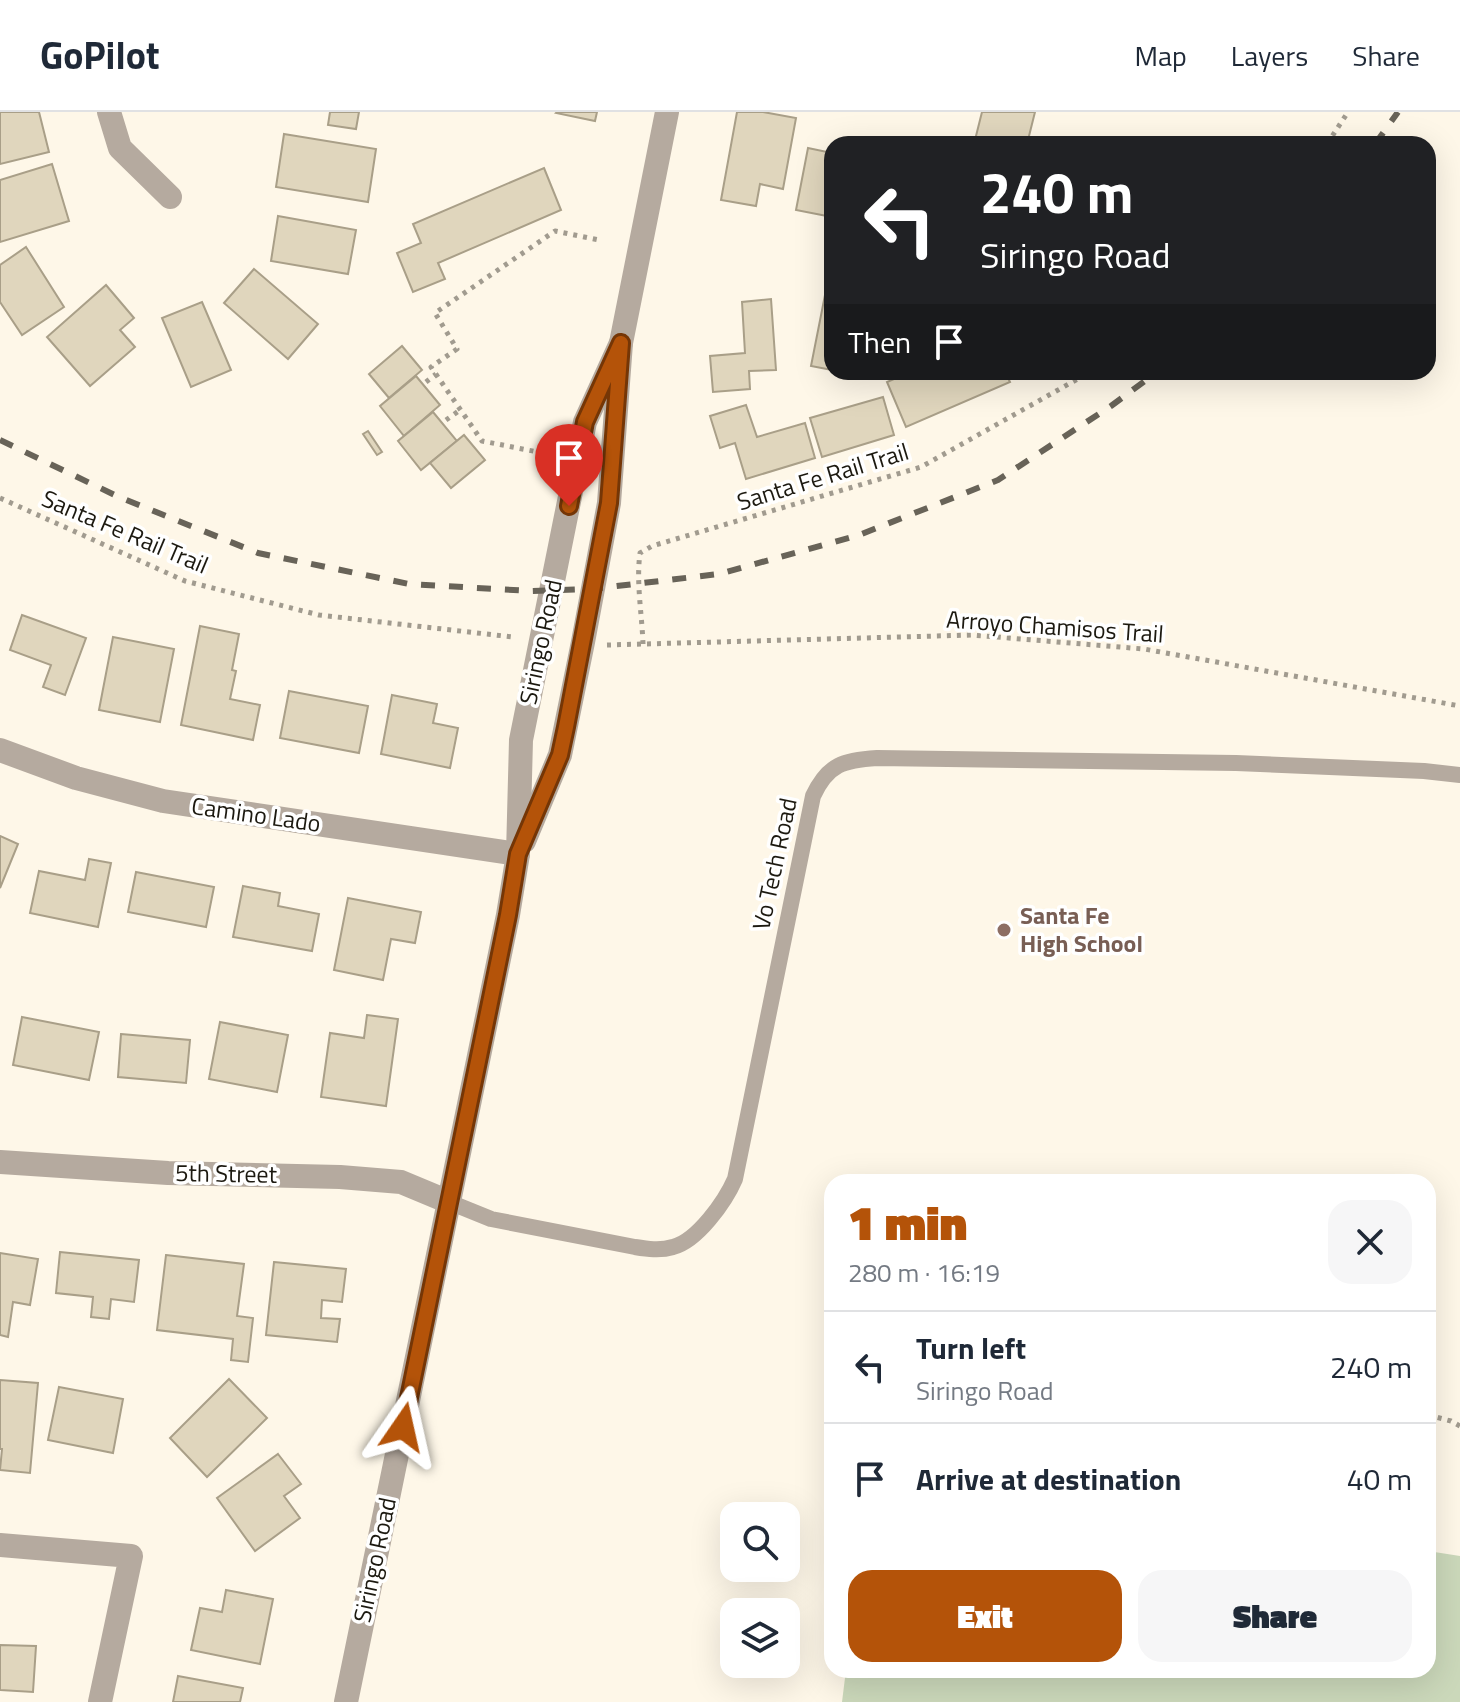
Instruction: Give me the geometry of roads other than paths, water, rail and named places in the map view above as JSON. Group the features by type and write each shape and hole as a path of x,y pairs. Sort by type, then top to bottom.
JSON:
{"street":[{"path":"109,112 120,148 170,197"},
{"name":"Siringo Road","path":"518,854 560,755 566,727 609,503 621,343 667,112"},
{"name":"Siringo Road","path":"346,1702 508,915 518,854 521,740 585,422 621,343"},
{"name":"Camino Lado","path":"0,750 76,778 163,801 518,854"},
{"name":"5th Street","path":"0,1162 168,1173 340,1177 401,1182 449,1202"},
{"path":"0,1545 131,1556 100,1702"}],"lane":[{"name":"Vo Tech Road","path":"449,1202 491,1219 654,1249 675,1247 692,1236 714,1214 735,1179 813,796 829,770 844,762 877,758 1236,763 1460,775"}],"railway":[{"path":"1381,136 1398,112"},
{"path":"0,440 119,497 258,553 409,584 531,591 592,589 719,574 859,535 998,480 1146,380"}],"place":[{"name":"Santa Fe High School","path":"1004,930"}]}
